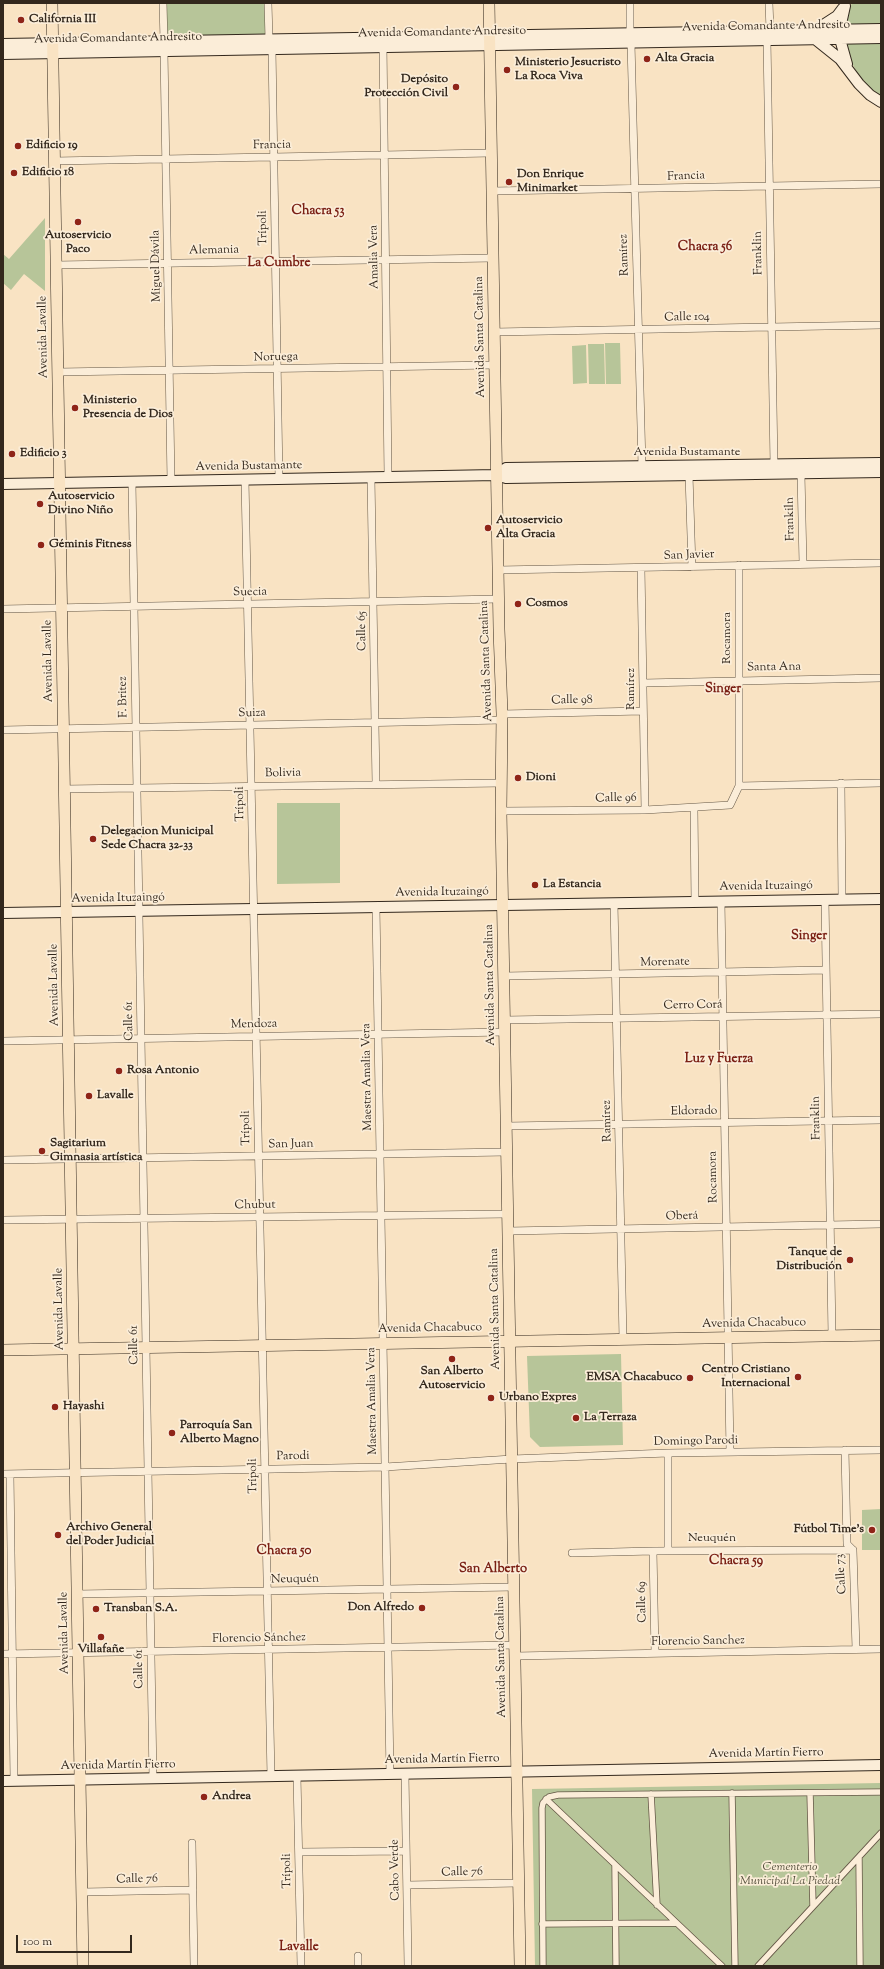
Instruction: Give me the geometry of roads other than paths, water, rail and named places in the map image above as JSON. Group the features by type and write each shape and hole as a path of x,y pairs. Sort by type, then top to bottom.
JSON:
{"main road":[{"name":"Avenida Lavalle","path":"52,3 83,1966"},
{"name":"Avenida Santa Catalina","path":"489,3 498,599 502,717 501,811 520,1966"},
{"path":"846,4 840,34 845,60 859,84 870,95 881,102"},
{"path":"846,4 837,16 815,35 850,70"},
{"name":"Avenida Comandante Andresito","path":"3,44 52,48 489,40 630,32 815,35 840,34 881,29"},
{"name":"Avenida Comandante Andresito","path":"840,34 881,38"},
{"name":"Avenida Comandante Andresito","path":"489,40 631,43 768,35"},
{"name":"Avenida Comandante Andresito","path":"3,54 52,48"},
{"name":"Avenida Bustamante","path":"547,472 642,466 881,463"},
{"name":"Avenida Bustamante","path":"3,484 496,475 506,468 547,472 689,475 881,472"},
{"name":"Avenida Ituzaingó","path":"3,913 881,899"},
{"name":"Avenida Chacabuco","path":"3,1350 881,1335"},
{"name":"Avenida Martín Fierro","path":"3,1781 881,1765"}],"street":[{"name":"Miguel Dávila","path":"163,3 171,481"},
{"name":"Trípoli","path":"268,3 274,157 279,479"},
{"path":"630,3 630,32"},
{"name":"Franklin","path":"769,3 769,186 774,465"},
{"name":"Amalia Vera","path":"383,42 388,477"},
{"name":"Ramírez","path":"631,43 642,466"},
{"name":"Francia","path":"54,161 491,153"},
{"name":"Francia","path":"492,191 881,184"},
{"name":"Alemania","path":"56,265 493,258"},
{"name":"Calle 104","path":"494,332 881,325"},
{"name":"Noruega","path":"58,372 494,365"},
{"name":"Frankiln","path":"801,474 803,564"},
{"path":"689,475 692,567"},
{"name":"Calle 65","path":"372,478 376,784"},
{"name":"Trípoli","path":"245,480 271,1776"},
{"name":"F. Britez","path":"132,482 139,911"},
{"name":"San Javier","path":"498,570 881,563"},
{"name":"Rocamora","path":"730,805 739,786 739,565"},
{"name":"Ramírez","path":"642,568 645,810"},
{"name":"Suecia","path":"3,609 498,599"},
{"name":"Santa Ana","path":"643,683 881,678"},
{"name":"Calle 98","path":"502,717 643,711"},
{"name":"Suiza","path":"3,730 375,723 502,717"},
{"name":"Bolivia","path":"64,789 502,783"},
{"path":"841,783 842,899"},
{"path":"739,786 881,783"},
{"name":"Calle 96","path":"501,811 645,810 730,805"},
{"path":"694,808 695,902"},
{"name":"Franklin","path":"825,900 832,1336"},
{"name":"Rocamora","path":"721,901 730,1452"},
{"name":"Ramírez","path":"614,903 623,1339"},
{"name":"Maestra Amalia Vera","path":"376,907 390,1774"},
{"name":"Calle 61","path":"139,911 153,1778"},
{"name":"Morenate","path":"504,976 826,970"},
{"name":"Cerro Corá","path":"505,1020 881,1014"},
{"name":"Mendoza","path":"3,1041 505,1032"},
{"name":"Eldorado","path":"506,1126 881,1120"},
{"name":"San Juan","path":"3,1160 507,1152"},
{"name":"Chubut","path":"3,1220 508,1214"},
{"name":"Oberá","path":"508,1231 881,1224"},
{"name":"Calle 73","path":"845,1450 847,1544 853,1550 856,1650"},
{"name":"Domingo Parodi","path":"512,1459 668,1453 881,1450"},
{"path":"668,1453 668,1550"},
{"name":"Parodi","path":"6,1474 385,1467 512,1459"},
{"path":"6,1474 12,1654 14,1780"},
{"name":"Neuquén","path":"572,1553 668,1550 853,1550"},
{"name":"Calle 69","path":"653,1551 655,1654"},
{"name":"Neuquén","path":"77,1594 514,1587"},
{"name":"Florencio Sánchez","path":"3,1654 388,1648 515,1651"},
{"name":"Florencio Sanchez","path":"515,1651 655,1654 881,1649"},
{"name":"Cabo Verde","path":"405,1774 408,1966"},
{"name":"Trípoli","path":"297,1776 301,1966"},
{"path":"810,1792 813,1906"},
{"path":"542,1966 542,1808 546,1799 553,1795 881,1792"},
{"path":"732,1793 735,1966"},
{"path":"651,1794 657,1905"},
{"path":"546,1799 722,1966"},
{"path":"758,1966 881,1833"},
{"path":"192,1843 194,1966"},
{"path":"299,1852 406,1851"},
{"path":"859,1858 860,1966"},
{"path":"615,1866 616,1966"},
{"name":"Calle 76","path":"407,1885 518,1883"},
{"name":"Calle 76","path":"82,1892 193,1890"},
{"path":"542,1924 676,1923"},
{"path":"358,1956 358,1966"}],"place":[{"name":"California III","path":"21,20"},
{"name":"Alta Gracia","path":"647,59"},
{"name":"Ministerio Jesucristo La Roca Viva","path":"507,70"},
{"name":"Depósito Protección Civil","path":"456,87"},
{"name":"Edificio 19","path":"18,146"},
{"name":"Edificio 18","path":"14,173"},
{"name":"Don Enrique Minimarket","path":"509,182"},
{"name":"Autoservicio Paco","path":"78,222"},
{"name":"Ministerio Presencia de Dios","path":"75,408"},
{"name":"Edificio 3","path":"12,454"},
{"name":"Autoservicio Divino Niño","path":"40,504"},
{"name":"Autoservicio Alta Gracia","path":"488,528"},
{"name":"Géminis Fitness","path":"41,545"},
{"name":"Cosmos","path":"518,604"},
{"name":"Dioni","path":"518,778"},
{"name":"Delegacion Municipal Sede Chacra 32-33","path":"93,839"},
{"name":"La Estancia","path":"535,885"},
{"name":"Rosa Antonio","path":"119,1071"},
{"name":"Lavalle","path":"89,1096"},
{"name":"Sagitarium Gimnasia artística","path":"42,1151"},
{"name":"Tanque de Distribución","path":"850,1260"},
{"name":"San Alberto Autoservicio","path":"452,1359"},
{"name":"Centro Cristiano Internacional","path":"798,1377"},
{"name":"EMSA Chacabuco","path":"690,1378"},
{"name":"Urbano Expres","path":"491,1398"},
{"name":"Hayashi","path":"55,1407"},
{"name":"La Terraza","path":"576,1418"},
{"name":"Parroquía San Alberto Magno","path":"172,1433"},
{"name":"Fútbol Time's","path":"872,1530"},
{"name":"Archivo General del Poder Judicial","path":"58,1535"},
{"name":"Don Alfredo","path":"422,1608"},
{"name":"Transban S.A.","path":"96,1609"},
{"name":"Villafañe","path":"101,1637"},
{"name":"Andrea","path":"204,1797"}],"district":[{"name":"Chacra 53","path":"318,212"},
{"name":"Chacra 56","path":"705,248"},
{"name":"La Cumbre","path":"279,264"},
{"name":"Singer","path":"723,690"},
{"name":"Singer","path":"809,937"},
{"name":"Luz y Fuerza","path":"719,1060"},
{"name":"Chacra 50","path":"284,1552"},
{"name":"Chacra 59","path":"736,1562"},
{"name":"San Alberto","path":"493,1570"},
{"name":"Lavalle","path":"299,1948"}],"park label":[{"name":"Cementerio Municipal La Piedad","path":"790,1875"}]}
